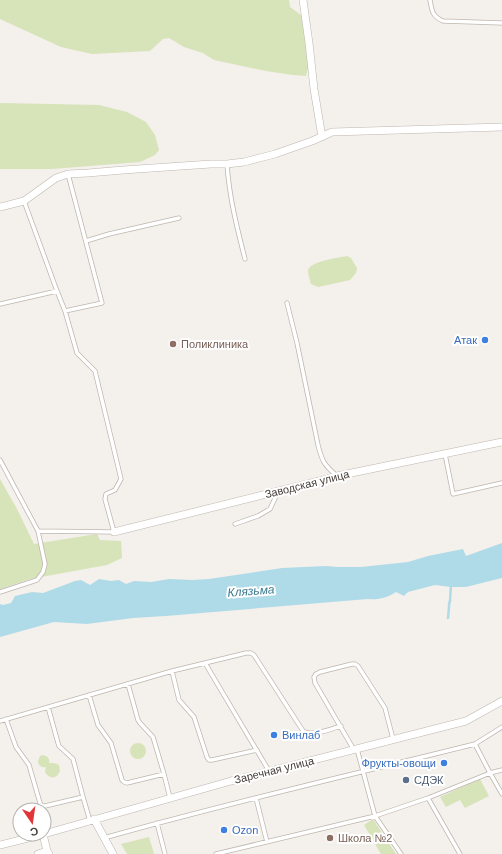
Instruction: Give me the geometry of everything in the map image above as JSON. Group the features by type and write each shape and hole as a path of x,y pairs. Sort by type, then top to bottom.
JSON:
{"street":[{"path":"303,0 314,89 322,137"},
{"path":"0,207 24,201 56,178 68,174 88,174 123,170 244,162 275,154 332,132 502,127"},
{"name":"Заводская улица","path":"114,532 337,476 502,442"},
{"name":"Заречная улица","path":"52,831 270,771 466,721 502,701"},
{"path":"92,820 113,854"},
{"name":"Заречная улица","path":"0,845 12,842"},
{"path":"38,854 48,853 45,842"}],"lane":[{"path":"430,0 433,14 443,21 502,24"},
{"path":"227,164 236,220 245,259"},
{"path":"65,311 102,302 68,174"},
{"path":"24,201 65,311 77,353 95,371 121,479 115,490 106,494 114,532 38,531"},
{"path":"86,241 109,234 179,218"},
{"path":"0,304 57,291"},
{"path":"287,303 322,460 337,476"},
{"path":"444,453 453,494 502,483"},
{"path":"0,460 38,531 45,564 44,572 37,580 0,592"},
{"path":"235,524 258,516 270,509 278,491"},
{"path":"0,721 172,671 251,653 254,655 303,731 312,734 341,726"},
{"path":"205,663 270,771"},
{"path":"392,739 385,708 358,666 352,664 316,674 314,677 315,683 356,749 375,816 401,854"},
{"path":"172,671 180,700 194,717 209,760 257,750"},
{"path":"128,684 138,720 153,737 170,798"},
{"path":"89,695 98,725 111,742 122,780 127,783 164,774"},
{"path":"48,707 59,746 72,759 83,797 92,820"},
{"path":"6,719 16,748 29,765 42,806 83,797"},
{"path":"104,838 156,823 475,744 502,727"},
{"path":"475,744 502,794"},
{"path":"216,854 375,816 428,798 490,773 502,770"},
{"path":"256,798 267,842"},
{"path":"428,798 460,854"},
{"path":"156,823 165,854"}],"green space":[{"path":"0,0 289,0 290,7 301,15 306,27 309,64 306,76 266,71 214,60 203,53 184,47 169,38 163,39 150,51 92,54 61,47 0,19"},
{"path":"0,103 99,105 127,112 146,122 155,135 159,150 155,155 140,162 52,169 0,169"},
{"path":"347,256 351,258 357,268 356,273 350,280 318,287 311,284 308,271 313,265 324,260"},
{"path":"0,479 34,544 97,534 100,540 121,541 122,558 107,565 30,579 0,589"},
{"path":"138,743 144,745 146,751 144,757 138,759 132,757 130,751 132,745"},
{"path":"43,755 48,758 49,763 59,765 60,771 57,776 49,776 45,772 46,767 41,767 39,765 38,761 40,756"},
{"path":"480,779 489,796 465,808 460,800 446,807 440,797"},
{"path":"373,819 396,854 381,854 364,825"},
{"path":"149,837 154,854 127,854 121,844"}],"water":[{"name":"Клязьма","path":"502,543 502,578 466,587 435,585 408,592 404,596 396,592 379,599 133,618 87,624 54,622 0,637 0,604 3,605 11,603 15,596 32,592 43,593 75,581 81,580 90,585 99,579 111,581 119,580 126,584 134,581 151,582 169,579 209,579 282,568 326,566 361,567 408,562 428,556 463,549 466,556"}],"waterway":[{"path":"448,618 451,585"}],"place":[{"name":"Атак","path":"485,340"},
{"name":"Поликлиника","path":"173,344"},
{"name":"Винлаб","path":"274,735"},
{"name":"Фрукты-овощи","path":"444,763"},
{"name":"СДЭК","path":"406,780"},
{"name":"Ozon","path":"224,830"},
{"name":"Школа №2","path":"330,838"}]}
